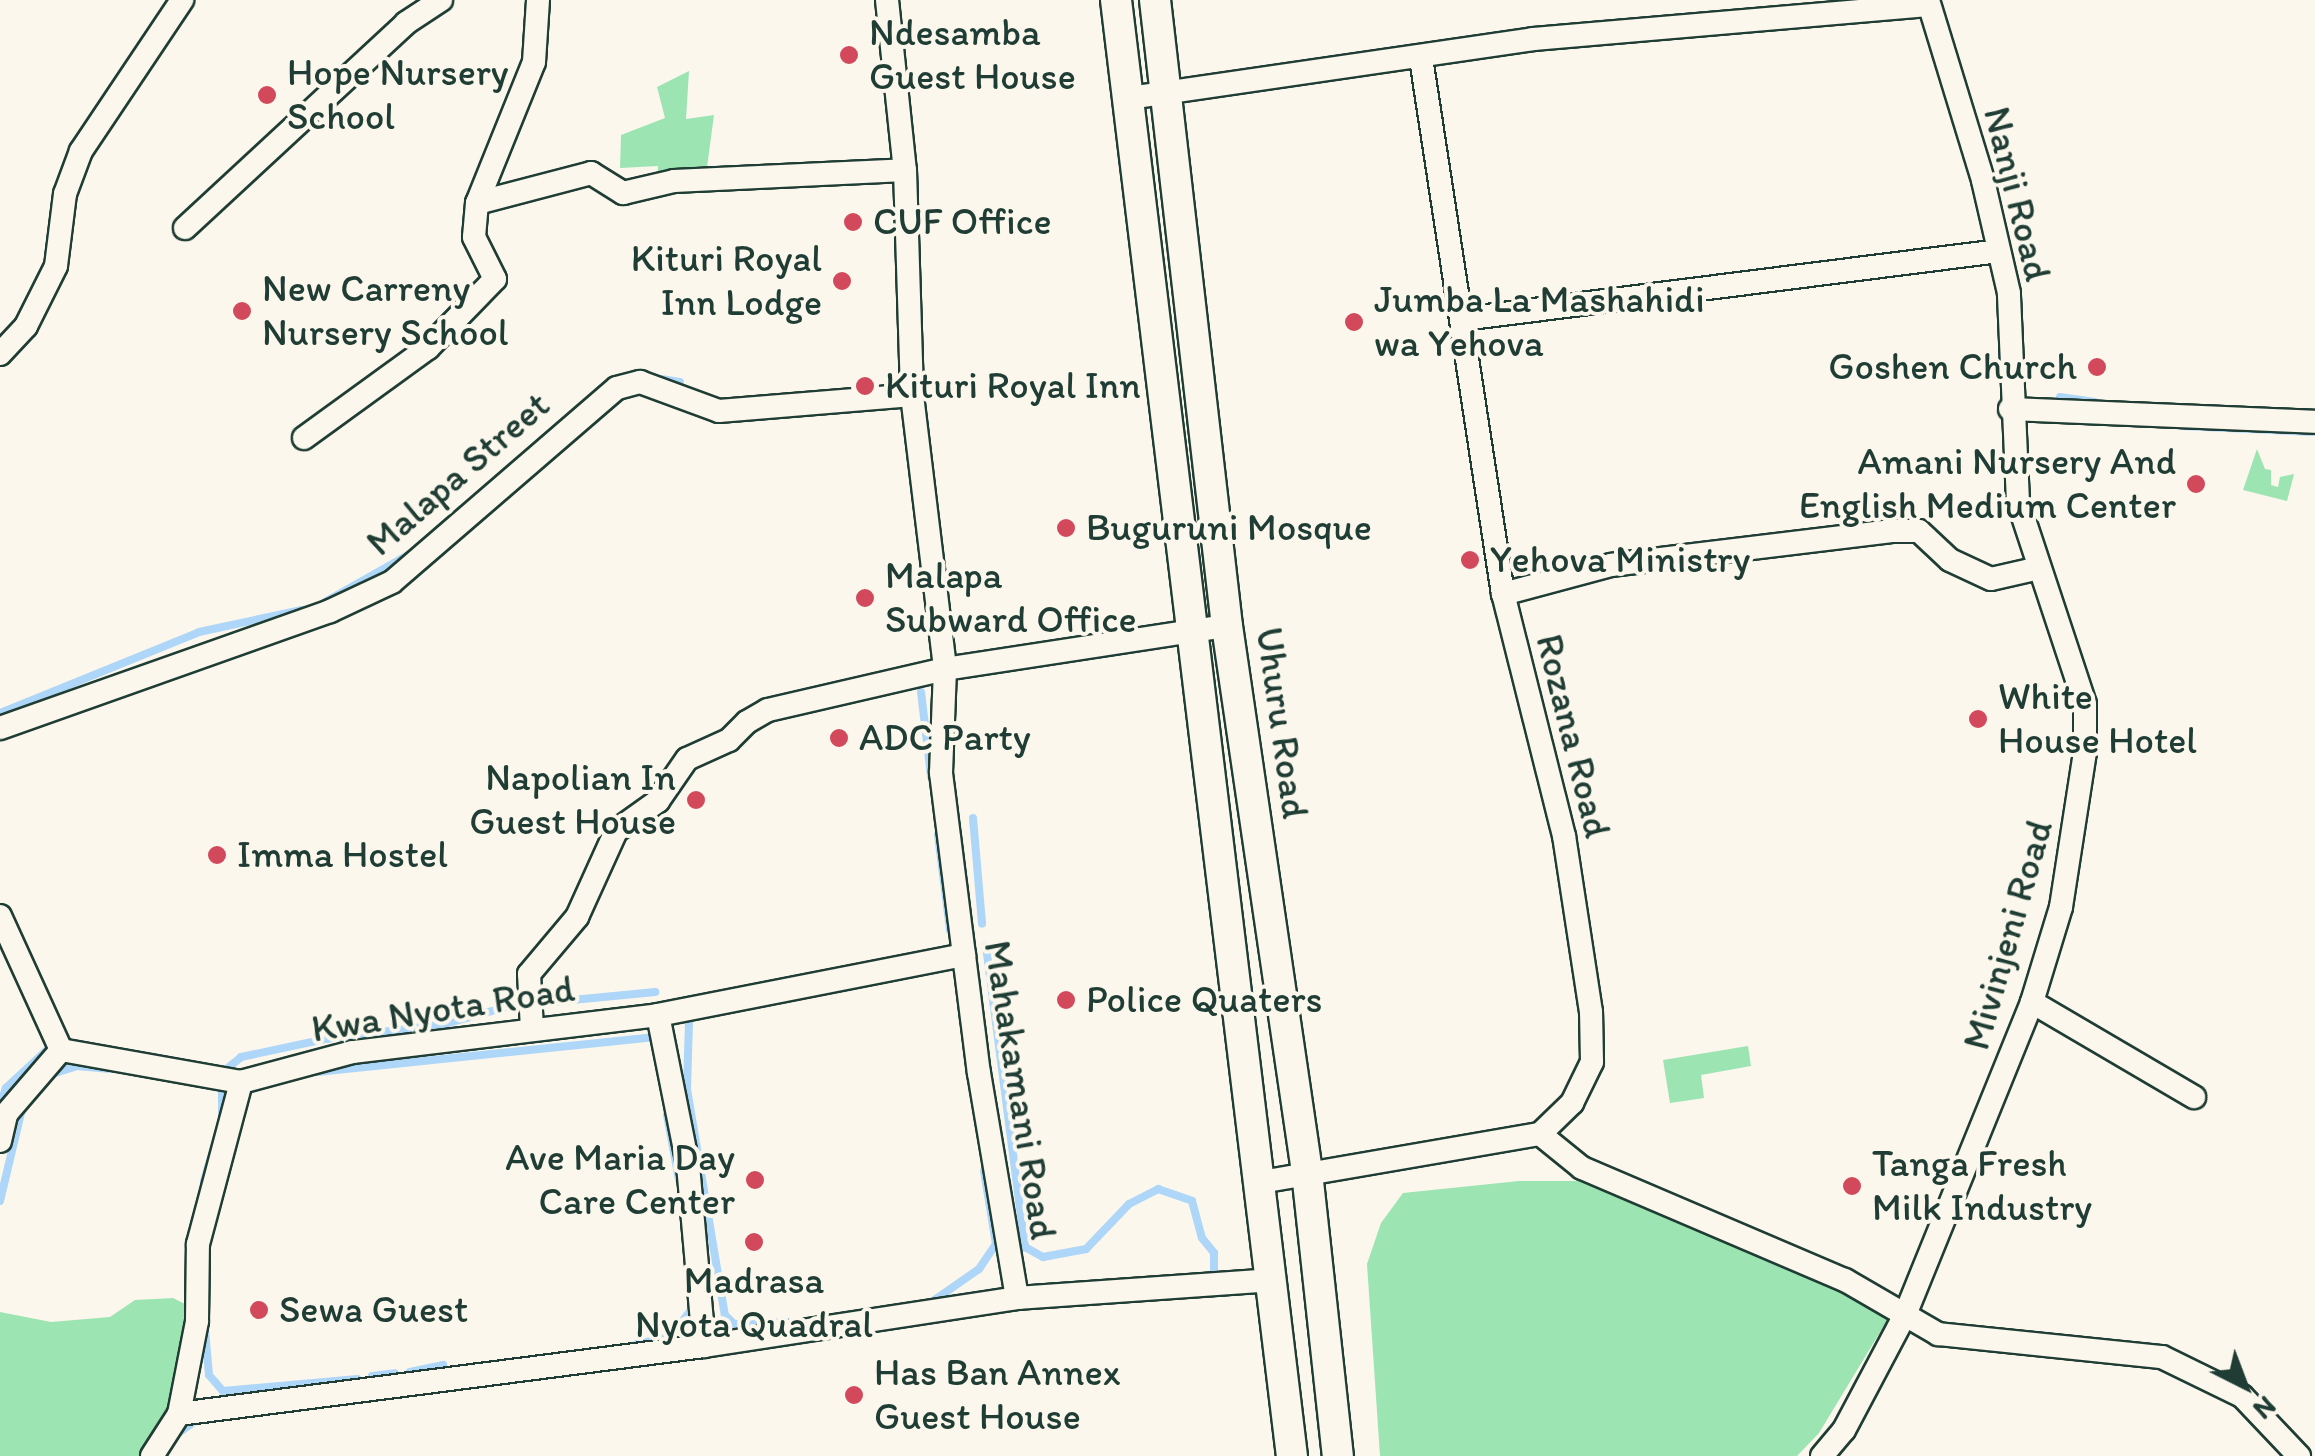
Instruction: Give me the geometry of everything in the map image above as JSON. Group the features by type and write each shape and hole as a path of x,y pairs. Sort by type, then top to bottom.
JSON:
{"main road":[{"path":"1116,0 1189,630 1261,1182 1292,1456"},
{"name":"Uhuru Road","path":"1155,0 1228,626 1306,1172 1338,1456"}],"street":[{"path":"0,354 26,326 56,266 65,194 81,151 182,0"},
{"path":"185,228 406,23 441,0"},
{"path":"304,438 428,348 454,314 484,297 495,279 474,236 477,203 534,62 538,0"},
{"name":"Mahakamani Road","path":"179,1414 704,1346 1017,1298 964,954 941,773 945,669 912,395 905,170 888,0"},
{"path":"1130,98 1533,39 1928,2"},
{"name":"Nanji Road","path":"1928,2 2009,293 2010,409"},
{"name":"Rozana Road","path":"1421,58 1464,319 1502,594 1564,836 1591,1012 1592,1062 1572,1103 1540,1134"},
{"path":"477,203 591,172 623,193 674,181 905,170"},
{"path":"1464,319 1999,251"},
{"name":"Malapa Street","path":"0,728 330,611 392,582 617,388 640,382 719,410 912,395"},
{"path":"2010,409 2315,422"},
{"name":"Mivinjeni Road","path":"1822,1456 1844,1430 1905,1315 2032,1002 2065,890 2086,752 2085,704 2035,569 2018,502 2010,409"},
{"path":"1502,594 1611,564 1730,545 1890,531 1919,531 1950,560 1991,579 2035,569"},
{"path":"532,1029 527,980 535,963 576,917 616,831 658,802 687,759 730,740 768,710 945,669 1228,626"},
{"path":"0,916 60,1050 6,1114 0,1141"},
{"name":"Kwa Nyota Road","path":"60,1050 241,1082 353,1052 658,1015 964,954"},
{"path":"2032,1002 2194,1098"},
{"path":"658,1015 688,1164 704,1346"},
{"path":"152,1456 179,1414 197,1321 198,1244 241,1082"},
{"path":"1261,1182 1540,1134 1582,1168 1845,1280 1938,1334 2162,1356 2242,1396 2299,1456"},
{"path":"1017,1298 1273,1280"}],"green space":[{"path":"689,71 686,119 714,115 707,167 658,181 658,166 620,168 621,135 665,118 657,87"},
{"path":"2257,449 2265,469 2271,470 2271,485 2278,487 2280,477 2294,474 2287,501 2243,490"},
{"path":"1748,1046 1751,1066 1701,1075 1704,1098 1670,1103 1663,1060"},
{"path":"1519,1181 1619,1181 1894,1309 1819,1433 1797,1456 1380,1456 1367,1264 1381,1223 1403,1193"},
{"path":"173,1298 189,1306 165,1456 0,1456 0,1312 51,1322 110,1317 135,1300"}],"waterway":[{"path":"661,379 680,382"},
{"path":"2060,397 2095,402"},
{"path":"2182,426 2313,432"},
{"path":"325,602 408,555"},
{"path":"0,713 199,632 302,610"},
{"path":"921,692 931,776"},
{"path":"973,818 982,924"},
{"path":"938,835 950,930"},
{"path":"986,946 1025,1247 1043,1257 1086,1249 1129,1204 1158,1189 1192,1201 1202,1238 1214,1253 1214,1279"},
{"path":"224,1071 241,1057 326,1039 445,1024 510,1006 655,992"},
{"path":"689,1021 687,1089 725,1315 734,1324 790,1322"},
{"path":"317,1072 658,1037"},
{"path":"0,1105 6,1088 49,1048"},
{"path":"49,1075 76,1066 108,1069"},
{"path":"222,1089 222,1114"},
{"path":"0,1201 22,1109"},
{"path":"667,1115 679,1180"},
{"path":"204,1181 218,1133"},
{"path":"933,1301 979,1269 996,1244 984,1171"},
{"path":"637,1344 670,1337 693,1308"},
{"path":"205,1330 209,1375 223,1391 357,1379"},
{"path":"410,1372 443,1365"},
{"path":"372,1376 395,1373"},
{"path":"173,1437 198,1419"}],"place":[{"name":"Ndesamba Guest House","path":"849,55"},
{"name":"Hope Nursery School","path":"267,95"},
{"name":"CUF Office","path":"853,222"},
{"name":"Kituri Royal Inn Lodge","path":"842,281"},
{"name":"New Carreny Nursery School","path":"242,311"},
{"name":"Jumba La Mashahidi wa Yehova","path":"1354,322"},
{"name":"Goshen Church","path":"2097,367"},
{"name":"Kituri Royal Inn","path":"865,386"},
{"name":"Amani Nursery And English Medium Center","path":"2196,484"},
{"name":"Buguruni Mosque","path":"1066,528"},
{"name":"Yehova Ministry","path":"1470,560"},
{"name":"Malapa Subward Office","path":"865,598"},
{"name":"White House Hotel","path":"1978,719"},
{"name":"ADC Party","path":"839,738"},
{"name":"Napolian In Guest House","path":"696,800"},
{"name":"Imma Hostel","path":"217,855"},
{"name":"Police Quaters","path":"1066,1000"},
{"name":"Ave Maria Day Care Center","path":"755,1180"},
{"name":"Tanga Fresh Milk Industry","path":"1852,1186"},
{"name":"Madrasa Nyota Quadral","path":"754,1242"},
{"name":"Sewa Guest","path":"259,1310"},
{"name":"Has Ban Annex Guest House","path":"854,1395"}]}
